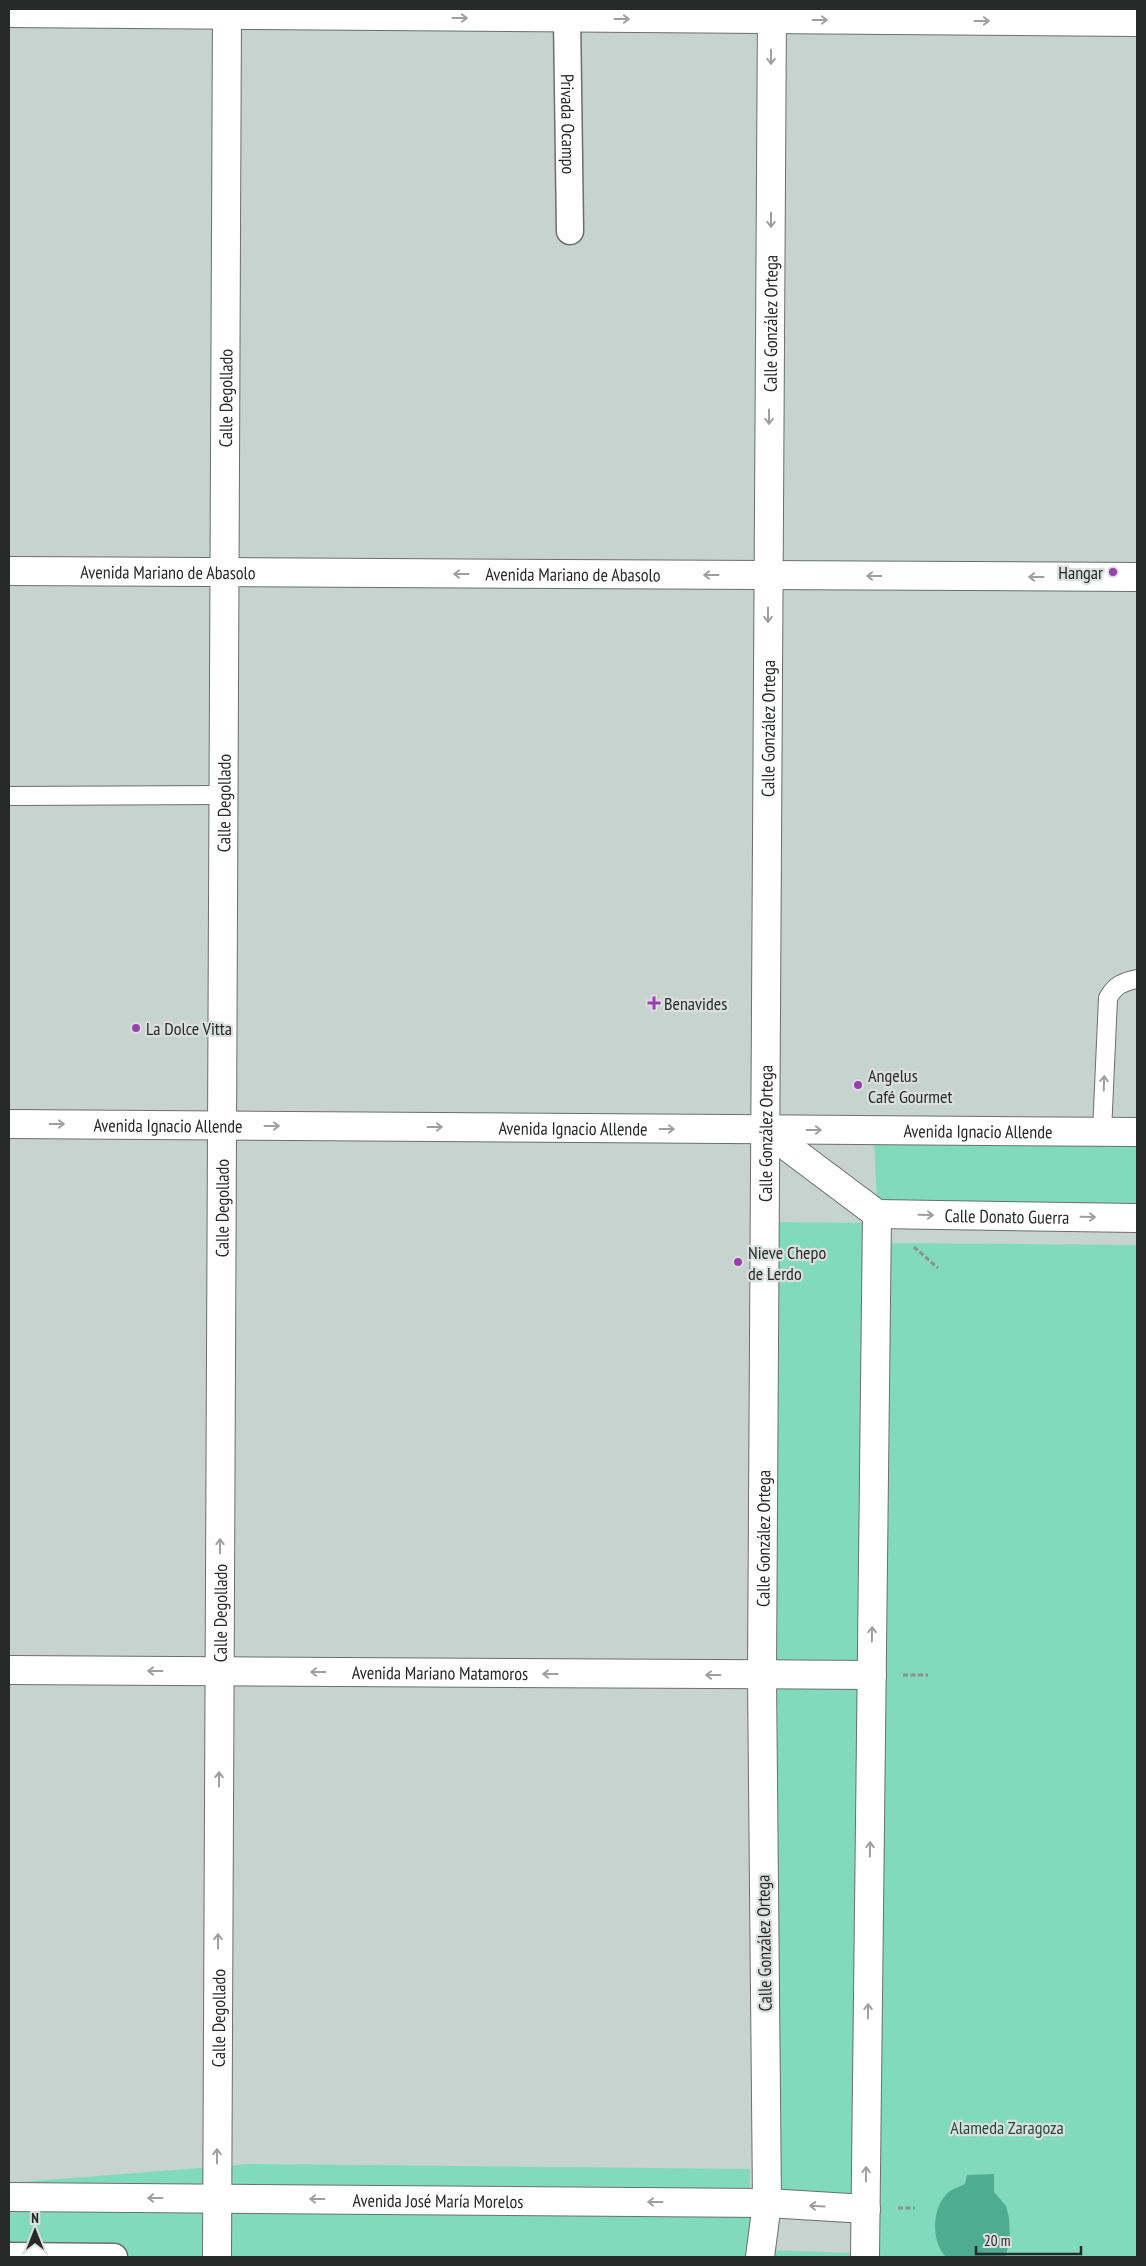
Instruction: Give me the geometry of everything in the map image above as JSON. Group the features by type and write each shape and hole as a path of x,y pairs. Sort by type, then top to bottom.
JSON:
{"street":[{"path":"9,13 227,12 567,18 772,14 1137,22"},
{"name":"Calle Degollado","path":"216,2257 227,12"},
{"name":"Calle González Ortega","path":"760,2257 767,2203 762,1676 772,14"},
{"name":"Privada Ocampo","path":"567,18 570,231"},
{"name":"Avenida Mariano de Abasolo","path":"9,571 1137,578"},
{"name":"Avenida Ignacio Allende","path":"9,1124 1137,1132"},
{"path":"765,1130 877,1214 866,2257"},
{"name":"Calle Donato Guerra","path":"877,1214 1137,1218"},
{"name":"Avenida Mariano Matamoros","path":"9,1670 762,1676 872,1674"},
{"name":"Avenida José María Morelos","path":"9,2197 767,2203 866,2209"},
{"path":"9,2256 114,2257"}],"lane":[{"path":"9,796 223,795"},
{"path":"1102,1132 1108,998 1114,988 1125,981 1137,979"}],"shaded area":[{"path":"9,21 1137,28 1137,2257 9,2257"},
{"path":"994,2174 994,2192 1006,2206 1009,2218 1010,2241 1005,2257 946,2257 937,2242 935,2233 937,2213 944,2197 950,2191 965,2184 967,2175"}],"green space":[{"path":"874,1138 1137,1142 1137,1206 877,1202"},
{"path":"774,1222 870,1223 857,1660 771,1660"},
{"name":"Alameda Zaragoza","path":"885,1243 1137,1245 1137,2257 876,2257"},
{"path":"769,1689 859,1689 854,2193 775,2192"},
{"path":"250,2164 750,2169 750,2257 9,2257 9,2183"},
{"path":"767,2250 856,2253 856,2257 767,2257"}],"place":[{"name":"Hangar","path":"1113,572"},
{"name":"Benavides","path":"654,1003"},
{"name":"La Dolce Vitta","path":"136,1028"},
{"name":"Angelus Café Gourmet","path":"858,1085"},
{"name":"Nieve Chepo de Lerdo","path":"738,1262"}]}
